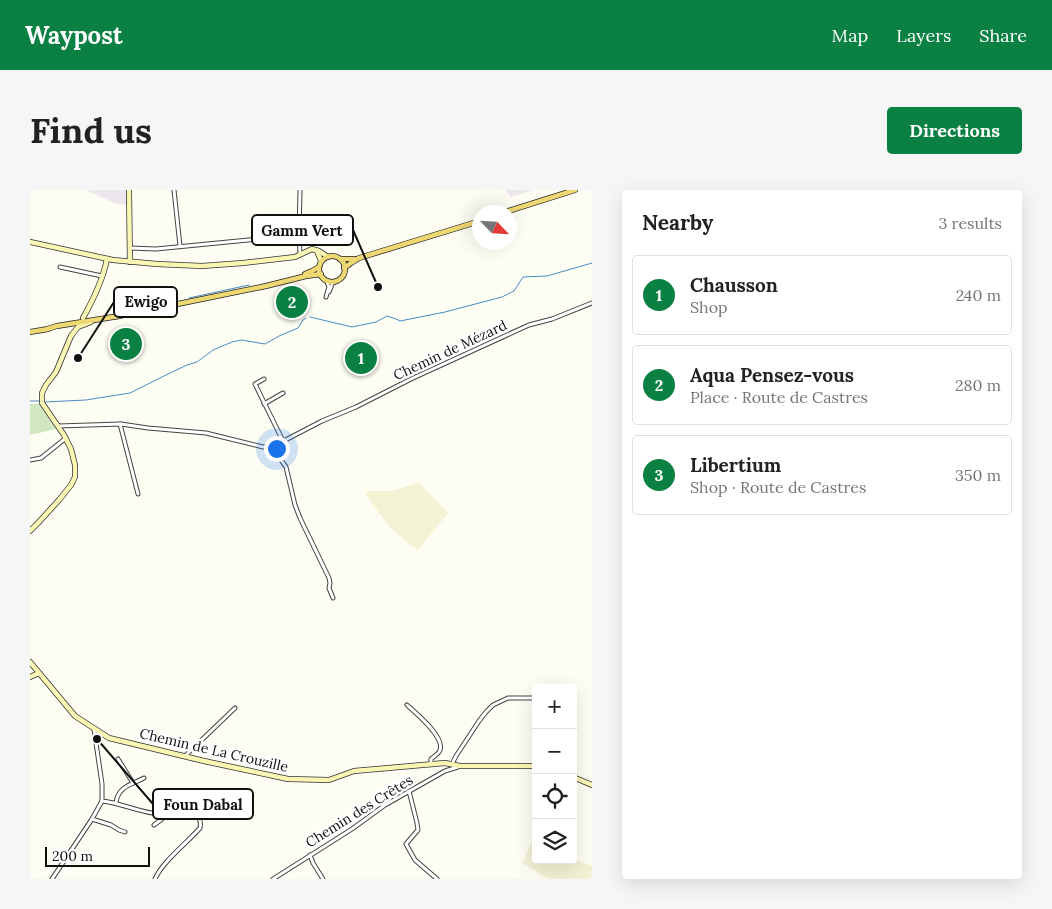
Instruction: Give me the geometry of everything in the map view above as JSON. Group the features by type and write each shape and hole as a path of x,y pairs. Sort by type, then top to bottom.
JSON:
{"main road":[{"path":"517,208 575,190"},
{"path":"340,259 344,265 344,272 340,279 333,282 326,280 320,274 319,267 321,261 328,257 334,256 340,259 359,258 472,223"},
{"path":"344,268 359,258"},
{"path":"250,289 306,273 319,267"},
{"path":"30,332 114,317 320,274"}],"street":[{"path":"129,190 130,262"},
{"path":"174,190 180,246"},
{"path":"300,190 300,256"},
{"path":"130,248 146,249 334,233"},
{"path":"30,242 106,259 202,266 300,256 310,250 316,250 328,257"},
{"path":"316,250 320,255 321,261"},
{"path":"84,318 94,299 106,259"},
{"path":"60,267 102,276"},
{"path":"326,280 329,287 326,297 333,282"},
{"name":"Chemin de Mézard","path":"272,447 411,379 529,326 592,303"},
{"path":"30,531 60,500 75,477 75,465 71,449 66,438 42,403 42,393 56,372 71,336 78,327 100,319"},
{"path":"71,336 72,326 76,324"},
{"path":"264,379 255,384 283,441"},
{"path":"264,404 283,393"},
{"path":"58,427 120,424 206,434 262,447 272,447 286,467 295,505 329,578 329,588 334,598"},
{"path":"120,424 138,494"},
{"path":"30,460 40,458 66,438"},
{"name":"Chemin de La Crouzille","path":"30,662 75,716 109,738 288,779 329,780 354,771 445,763 460,766 532,766"},
{"path":"30,676 39,673"},
{"path":"453,765 456,756 479,721 493,704 505,698 532,698"},
{"path":"407,705 427,723 440,742 441,748 439,753 432,759 430,765"},
{"path":"184,756 235,708"},
{"path":"52,879 102,801 102,784 94,729"},
{"path":"118,759 133,783"},
{"name":"Chemin des Crêtes","path":"273,879 352,829 385,805 445,771 460,766"},
{"path":"116,802 121,790 144,778"},
{"path":"577,779 592,785"},
{"path":"409,791 418,830 406,844 415,860 437,879"},
{"path":"102,801 116,802 152,814 178,815 194,813 199,818 200,828 157,874 155,879"},
{"path":"154,825 162,819 162,815"},
{"path":"92,819 125,832"},
{"path":"310,855 323,879"}],"shaded area":[{"path":"86,190 126,190 127,205 116,204"},
{"path":"505,190 533,190 511,197"}],"green space":[{"path":"30,404 39,404 56,429 30,435"},
{"path":"419,483 448,513 418,550 391,529 365,494 368,491 390,491"},
{"path":"532,841 532,864 577,864 577,860 592,866 592,879 549,879 522,863"}],"waterway":[{"path":"310,317 352,327 376,322 387,316 400,321 445,312 502,297 514,291 523,277 547,276 592,263"},
{"path":"189,298 249,285"},
{"path":"45,402 86,400 130,393 197,362 213,350 232,342 241,340 265,344 298,328 306,318"},
{"path":"30,401 39,401"}],"place":[{"name":"Gamm Vert","path":"378,287"},
{"name":"Aqua Pensez-vous","path":"292,302"},
{"name":"Libertium","path":"126,344"},
{"name":"Ewigo","path":"78,358"},
{"name":"Chausson","path":"361,358"},
{"name":"Foun Dabal","path":"97,739"}]}
